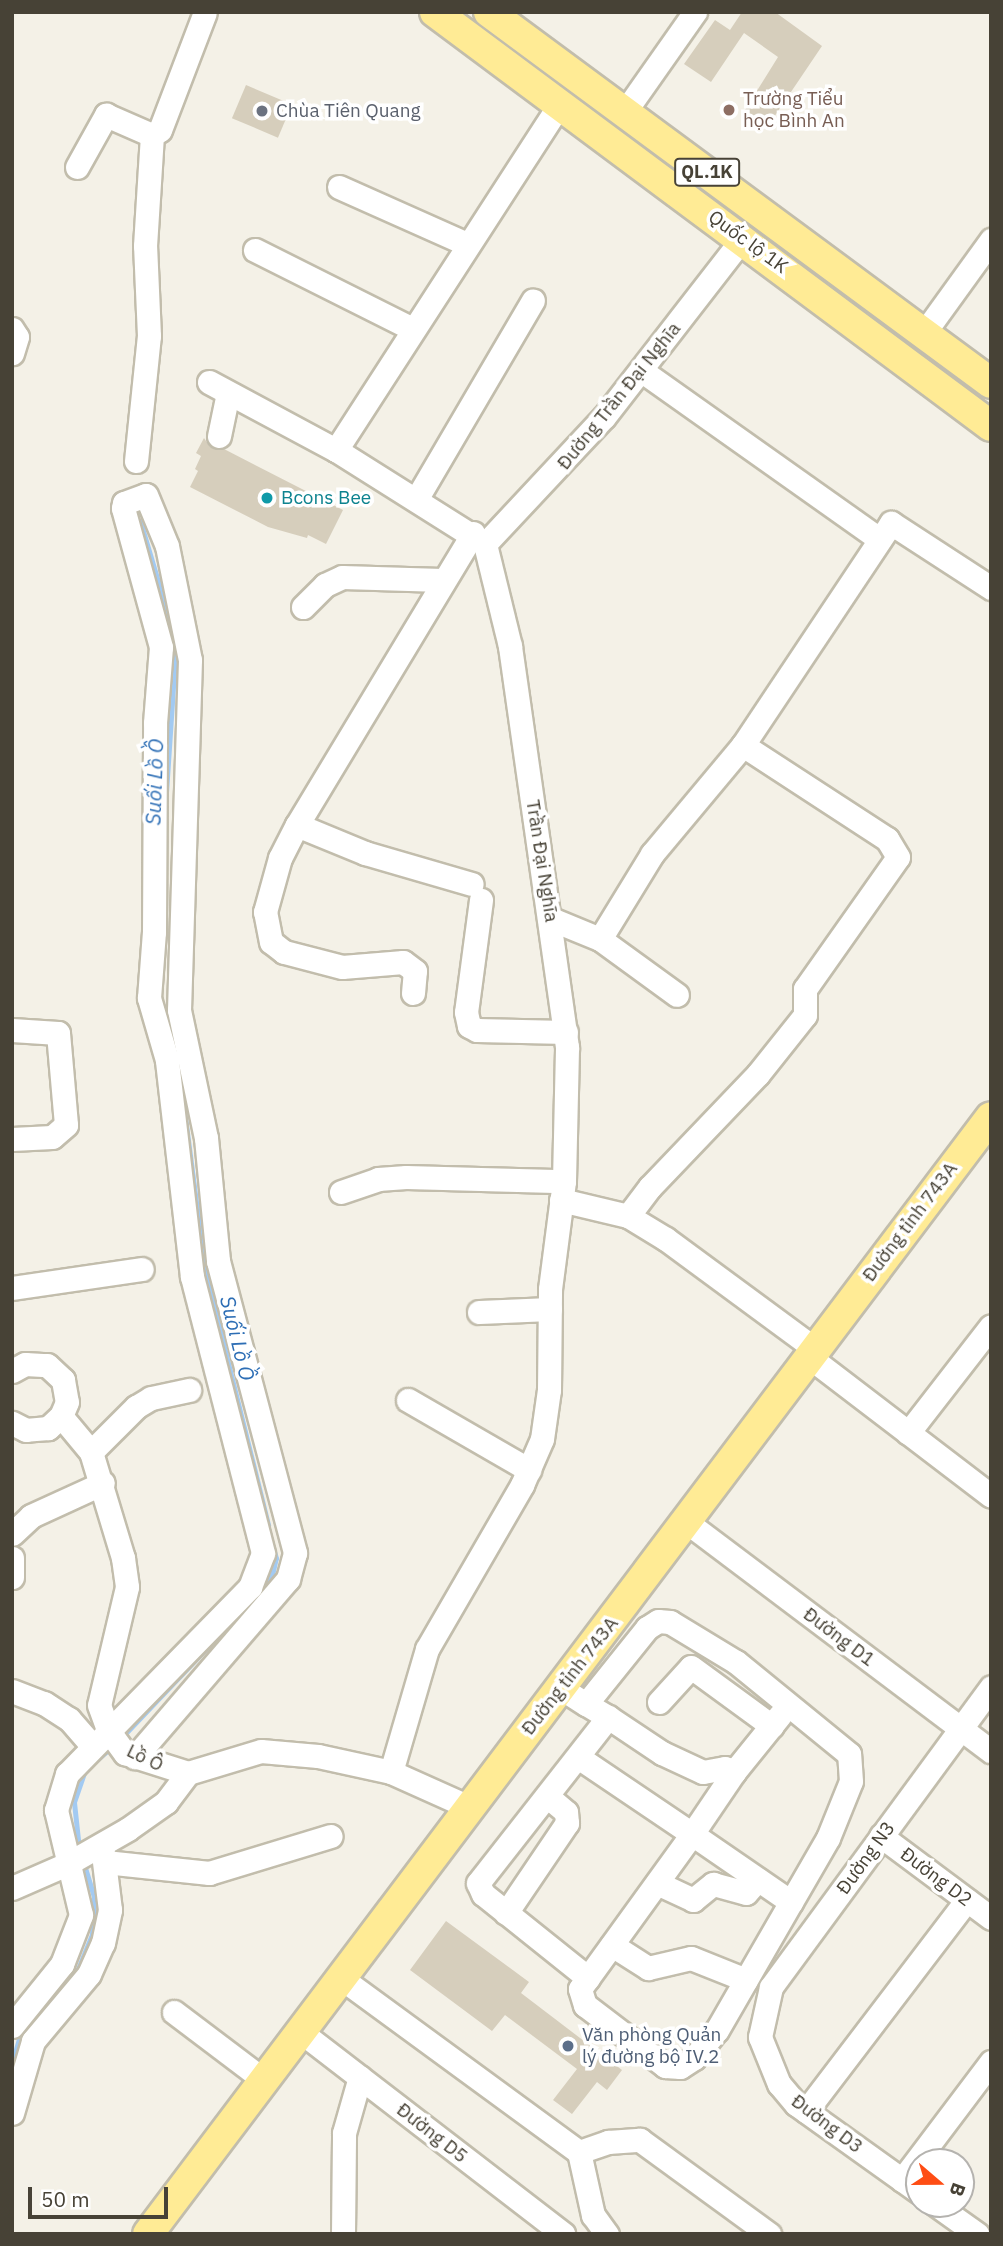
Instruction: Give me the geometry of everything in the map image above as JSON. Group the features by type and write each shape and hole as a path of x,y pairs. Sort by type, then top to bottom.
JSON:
{"main road":[{"name":"Quốc lộ 1K","path":"435,12 743,238 991,426"},
{"name":"Quốc lộ 1K","path":"489,12 626,110 991,383"},
{"path":"904,360 923,333"},
{"name":"Đường tỉnh 743A","path":"148,2234 469,1807 688,1524 811,1352 991,1117"}],"street":[{"path":"152,135 160,130 168,112 205,12"},
{"path":"626,110 695,12"},
{"path":"336,450 411,328 560,104"},
{"path":"77,167 106,115 152,135"},
{"path":"136,461 149,336 145,246 152,135"},
{"path":"339,187 467,244"},
{"name":"Đường Trần Đại Nghĩa","path":"413,993 415,971 403,962 342,967 284,952 271,942 265,912 269,891 297,825 442,580 479,539 559,469 642,371 743,238"},
{"path":"923,333 991,240"},
{"path":"255,250 411,328"},
{"path":"416,498 533,300"},
{"path":"12,328 18,337 12,353"},
{"path":"642,371 885,531 991,588"},
{"path":"219,436 219,388 336,450 479,539"},
{"path":"12,2026 63,1989 89,1974 103,1942 110,1910 89,1856 56,1810 67,1774 115,1745 288,1579 295,1553 218,1261 206,1138 179,1010 167,861 161,647 123,508 124,503 146,495 167,546 190,660 167,861 154,932 149,998 167,1060 192,1277 264,1553 250,1587 115,1745"},
{"path":"600,939 652,854 743,745 885,531"},
{"name":"Trần Đại Nghĩa","path":"391,1772 427,1649 529,1470 542,1439 549,1390 550,1309 562,1191 566,1032 510,646 479,539"},
{"path":"303,607 325,585 342,577 442,580"},
{"path":"628,1216 650,1187 751,1082 805,1015 805,989 898,857 887,838 743,745"},
{"path":"297,825 365,853 476,892 466,1012 469,1026 477,1030 566,1032"},
{"path":"551,919 600,939 677,995"},
{"path":"12,1030 58,1033 66,1125 52,1137 12,1139"},
{"path":"341,1192 379,1179 407,1177 562,1191 628,1216 698,1259 908,1433 991,1496"},
{"path":"12,1288 142,1269"},
{"path":"479,1312 550,1309"},
{"path":"908,1433 991,1326"},
{"path":"12,1423 37,1431 61,1416 67,1391 57,1372 36,1363 14,1364"},
{"path":"91,1452 136,1407 151,1398 189,1390"},
{"path":"408,1400 529,1470"},
{"name":"Lồ Ô","path":"61,1416 91,1452 103,1483 127,1587 99,1705 115,1745 188,1773 241,1754 282,1750 391,1772 469,1807"},
{"path":"12,1534 31,1516 103,1483"},
{"name":"Đường D1","path":"688,1524 991,1751"},
{"path":"12,1558 12,1577"},
{"path":"586,1704 647,1628 658,1620 686,1627 788,1704 849,1754 851,1781 828,1838 717,2030 694,2058 680,2067 665,2066 584,2006 580,1989 734,1772 788,1704"},
{"path":"659,1702 711,1646"},
{"path":"691,1667 772,1726"},
{"name":"Đường N3","path":"760,2037 771,1987 991,1687"},
{"path":"561,1688 662,1753 703,1772 724,1768 734,1772"},
{"path":"14,1693 44,1703 115,1745"},
{"path":"588,1978 483,1894 478,1883 608,1717"},
{"path":"578,1757 790,1902"},
{"path":"12,1888 89,1856 166,1802 188,1773"},
{"path":"506,1913 567,1824 566,1812 547,1796"},
{"path":"89,1856 209,1873 331,1836"},
{"name":"Đường D2","path":"881,1836 991,1918"},
{"path":"12,2113 33,2041 63,1989 81,1915 89,1856"},
{"path":"657,1883 692,1900 713,1884 746,1893 758,1879"},
{"path":"806,2111 967,1900"},
{"path":"612,1945 648,1968 691,1958 747,1980"},
{"path":"341,1978 579,2152 593,2215 607,2234"},
{"path":"174,2012 264,2080"},
{"name":"Đường D5","path":"301,2032 563,2234"},
{"name":"Đường D3","path":"760,2037 779,2084 806,2111 905,2182"},
{"path":"936,2148 991,2062"},
{"path":"343,2234 344,2133 359,2077"},
{"path":"579,2152 608,2142 640,2140 769,2234"},
{"path":"955,2218 977,2234"}],"building":[{"path":"742,12 775,12 822,46 768,126 745,110 778,57 744,33 711,82 684,64 715,20 730,30"},
{"name":"Chùa Tiên Quang","path":"246,85 292,105 278,138 232,118"},
{"name":"Bcons Bee","path":"204,438 210,447 224,449 343,510 326,544 308,535 307,538 268,527 190,487 198,471 195,469 201,456 196,453"},
{"path":"446,1921 529,1982 521,1993 622,2070 607,2090 597,2082 572,2114 553,2100 577,2069 505,2015 492,2031 410,1970"}],"waterway":[{"name":"Suối Lồ Ồ","path":"140,521 176,642 166,793"},
{"name":"Suối Lồ Ồ","path":"185,1117 205,1270 268,1525"},
{"name":"Suối Lồ Ồ","path":"260,1590 272,1575 276,1558 272,1545"},
{"name":"Suối Lồ Ồ","path":"121,1738 245,1608"},
{"name":"Suối Lồ Ồ","path":"79,1849 74,1802 85,1770 111,1747"},
{"name":"Suối Lồ Ồ","path":"12,2063 20,2035 78,1969 92,1934 94,1897 83,1861"}],"place":[{"name":"Trường Tiểu học Bình An","path":"729,110"},
{"name":"Chùa Tiên Quang","path":"262,111"},
{"name":"Bcons Bee","path":"267,498"},
{"name":"Văn phòng Quản lý đường bộ IV.2","path":"568,2046"}]}
